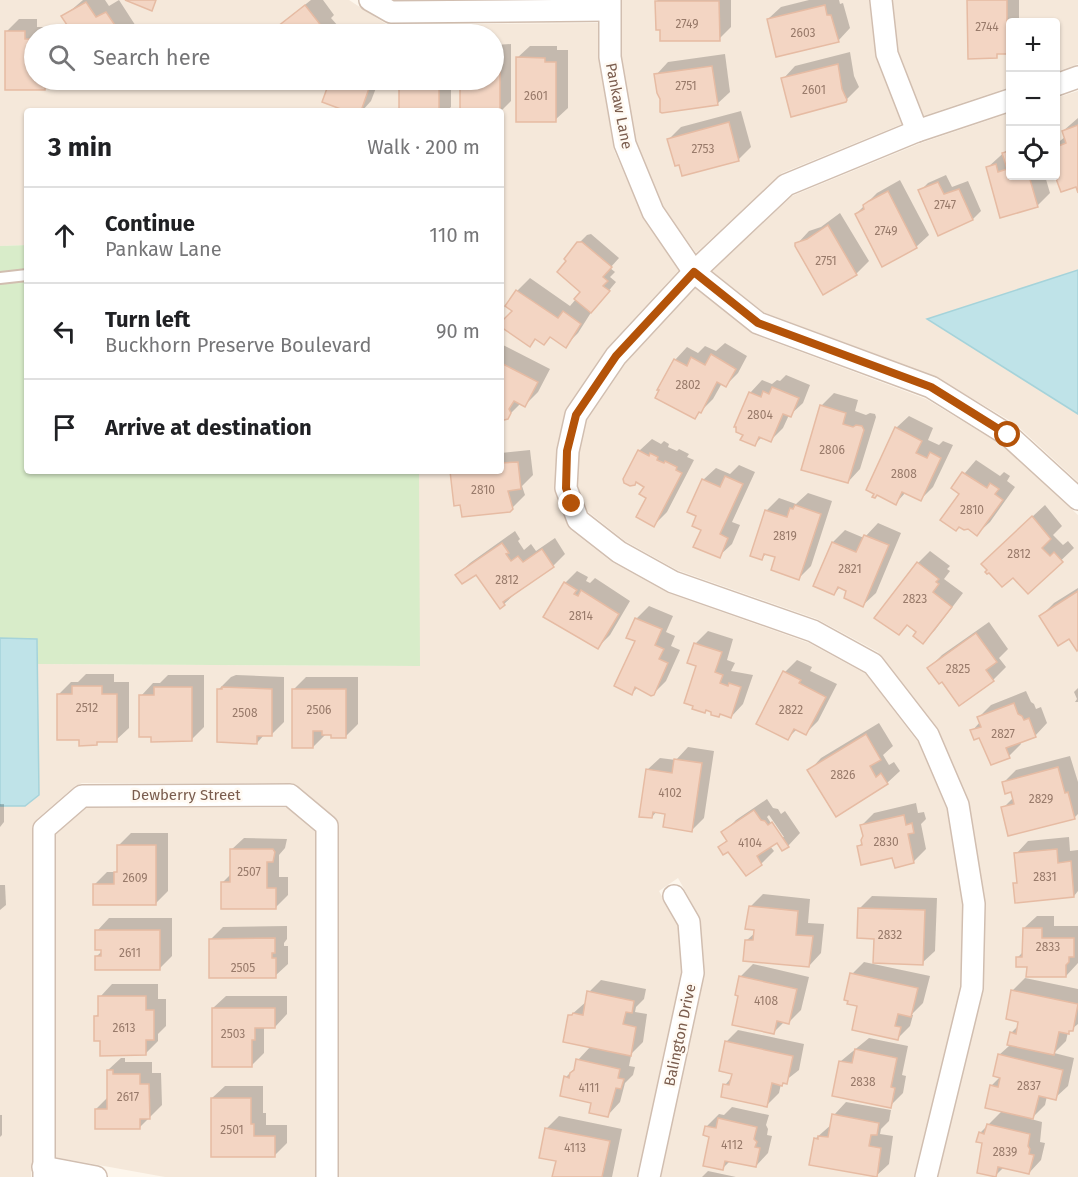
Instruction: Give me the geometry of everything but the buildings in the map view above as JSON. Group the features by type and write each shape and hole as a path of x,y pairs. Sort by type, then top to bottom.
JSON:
{"street":[{"name":"Pankaw Lane","path":"370,0 391,12 610,5 609,57 625,144 653,212 694,272 758,323 931,387 1008,435 1078,499"},
{"path":"881,0 887,54 917,131"},
{"path":"1060,84 1078,77"},
{"path":"926,1177 972,988 974,904 958,805 928,735 873,664 813,631 673,582 619,552 578,519 566,488 567,451 576,415 616,356 694,272 786,185 917,131 1006,102"},
{"name":"Dewberry Street","path":"43,1172 44,829 82,796 290,795 327,826 327,1177"},
{"name":"Balington Drive","path":"649,1177 693,973 689,922 674,896"},
{"path":"43,1172 96,1177"}],"lane":[{"path":"0,278 24,275"}],"shaded area":[{"path":"0,0 349,0 386,24 24,24 24,90 504,90 504,24 494,24 598,23 599,60 614,150 643,217 679,270 608,347 568,407 557,447 555,492 571,530 612,562 668,593 809,643 866,674 918,742 947,809 963,905 961,986 914,1177 661,1177 704,972 699,916 678,878 659,891 678,926 682,972 638,1177 338,1177 338,826 333,816 297,785 290,783 82,783 75,786 37,819 33,829 31,1177 0,1177 0,806 25,806 39,795 38,664 419,666 419,474 504,474 504,108 24,108 24,245 0,246"},
{"path":"621,0 869,0 876,55 902,124 782,173 696,253 662,205 635,141 621,56"},
{"path":"892,0 1078,0 1078,64 1060,71 1060,18 1006,18 1006,88 923,116 898,50"},
{"path":"1078,91 1078,270 928,319 1078,414 1078,482 1014,423 934,376 763,312 712,271 792,196 921,143 1006,114 1006,180 1060,180 1060,97"},
{"path":"695,288 755,335 926,399 1002,445 1078,515 1078,1177 938,1177 982,991 985,902 969,803 936,727 878,652 817,619 677,570 625,541 587,511 577,486 579,453 586,421 624,364"},
{"path":"86,808 287,808 315,832 315,1177 165,1177 54,1157 55,835"}],"green space":[{"path":"24,245 24,474 419,474 420,666 38,664 37,639 0,638 0,246"}],"water":[{"path":"1078,270 1078,414 927,319"},
{"path":"0,638 37,639 39,795 25,806 0,806"}],"route":[{"path":"572,504 566,488 567,451 576,415 616,356 694,272 758,323 931,387 1008,435"}]}
